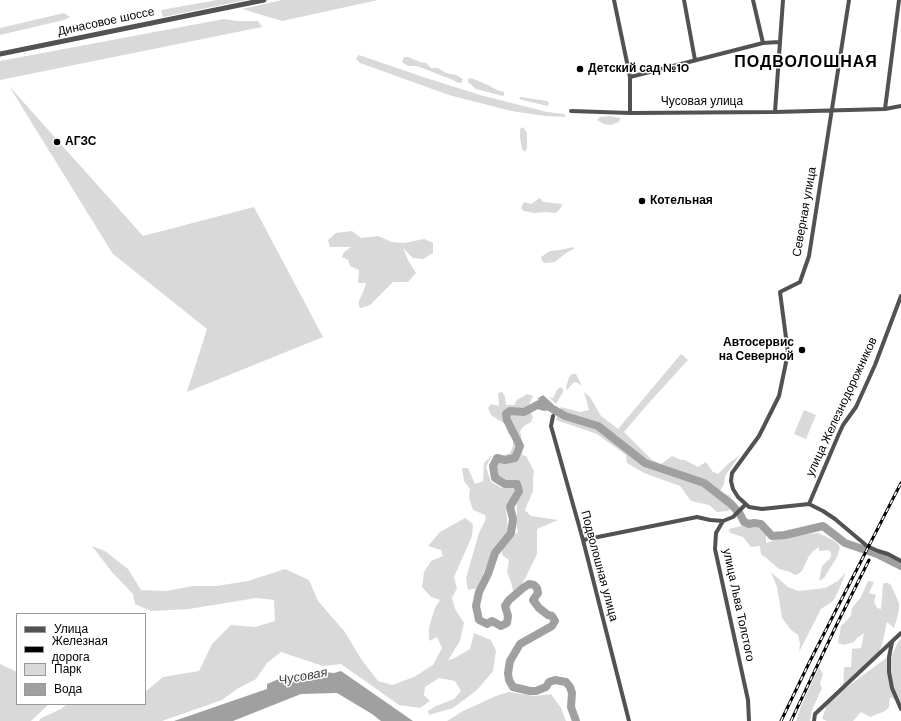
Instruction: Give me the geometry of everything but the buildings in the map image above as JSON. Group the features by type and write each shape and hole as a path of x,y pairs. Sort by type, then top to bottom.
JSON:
{"street":[{"name":"Динасовое шоссе","path":"0,54 264,0"},
{"path":"614,0 630,77 630,113"},
{"path":"684,0 695,60"},
{"path":"753,0 763,43"},
{"path":"775,112 783,0"},
{"name":"Северная улица","path":"745,505 733,489 731,481 732,473 759,436 779,396 788,353 780,292 800,282 809,256 850,0"},
{"path":"885,109 900,0"},
{"path":"630,77 763,43 780,42"},
{"name":"Чусовая улица","path":"571,111 630,113 775,112 885,109 901,106"},
{"name":"улица Железнодорожников","path":"809,504 843,425 856,407 875,365 901,296"},
{"name":"Подволошная улица","path":"553,416 551,426 583,540 629,721"},
{"path":"583,540 697,517 723,521 736,514 745,505 762,509 809,504 832,517 867,546 901,561"},
{"name":"улица Льва Толстого","path":"723,521 716,533 715,549 748,700 749,721"},
{"path":"814,721 815,714 901,633"},
{"path":"892,641 888,657 889,672 892,688 901,708"}],"green space":[{"path":"217,0 246,0 163,17 161,10"},
{"path":"282,0 378,0 282,21 242,9"},
{"path":"64,13 70,17 64,20 0,35 0,28"},
{"path":"224,19 237,21 258,21 262,27 0,80 0,61"},
{"path":"359,55 480,95 547,112 564,114 566,117 511,111 449,95 360,63 356,59"},
{"path":"404,57 426,63 431,68 438,68 446,73 456,75 463,79 461,83 456,82 417,66 408,66 402,62"},
{"path":"471,78 504,92 504,95 476,89 468,82 468,79"},
{"path":"9,86 143,236 254,207 323,337 187,392 207,329 113,254"},
{"path":"521,97 547,101 549,103 548,106 522,100 519,98"},
{"path":"610,116 621,118 619,122 611,125 604,124 597,120 600,117"},
{"path":"523,127 527,133 527,148 525,152 522,149 520,137 520,129"},
{"path":"540,198 543,202 562,204 561,208 556,213 534,213 524,211 521,208 524,202 531,204"},
{"path":"352,231 361,238 378,236 392,242 404,243 424,239 433,243 433,253 423,259 413,258 403,248 416,273 408,282 393,282 370,305 361,308 359,307 359,301 366,283 358,283 359,270 350,266 348,260 342,257 344,252 351,247 330,247 328,240 336,233"},
{"path":"574,247 574,249 566,253 555,262 545,263 542,261 541,257 550,251"},
{"path":"681,354 688,360 624,432 652,460 661,464 672,456 685,460 698,467 706,462 713,472 718,474 740,455 725,476 724,484 720,491 730,496 735,504 728,511 717,512 709,505 691,501 680,486 644,473 627,463 626,455 597,434 556,420 561,407 580,412 589,410 584,392 590,397 601,416 618,429"},
{"path":"572,374 576,374 582,386 576,382 573,383 567,390 566,387 569,377"},
{"path":"560,387 563,389 563,392 556,404 549,397 553,398"},
{"path":"502,392 505,397 506,405 514,405 517,400 527,394 533,396 528,407 533,417 531,422 524,426 520,431 523,445 522,455 526,456 534,471 533,491 525,510 531,516 558,520 537,529 537,554 520,587 513,591 507,572 509,560 502,555 502,550 507,541 518,532 516,523 517,490 515,486 504,487 498,484 493,479 491,473 491,462 494,458 510,453 513,446 513,438 508,433 505,424 491,415 488,408 491,404 499,406 498,393"},
{"path":"804,410 816,415 806,439 794,434"},
{"path":"492,455 486,467 491,482 502,488 515,487 512,498 506,508 508,530 493,550 477,588 468,590 466,578 479,533 486,519 485,515 473,510 469,498 470,489 464,481 462,468 468,468 475,484 483,481 484,463"},
{"path":"465,518 473,524 472,536 454,577 457,588 452,598 455,609 464,623 460,641 448,660 453,659 470,649 474,633 491,640 496,651 493,671 477,690 453,708 429,715 428,711 454,699 461,691 455,681 439,678 425,687 424,695 430,701 420,708 399,705 341,664 323,666 281,652 267,663 256,679 237,689 222,700 162,721 39,721 41,718 61,709 66,705 146,705 146,691 163,677 199,671 212,644 231,625 255,627 275,621 274,600 256,598 189,609 151,611 135,604 133,594 112,572 92,546 105,551 128,569 141,590 166,591 193,586 216,586 248,581 285,569 309,580 318,601 345,632 361,659 378,681 392,685 414,677 433,665 442,648 437,637 429,641 429,627 435,608 440,600 431,597 422,587 424,572 431,561 443,556 441,550 428,546 440,532"},
{"path":"741,526 760,528 764,530 766,532 766,543 777,539 789,538 794,535 818,533 833,540 840,547 837,557 824,578 819,581 822,566 829,560 831,552 828,550 819,551 819,547 809,556 802,571 795,575 779,569 761,555 760,546 751,547 743,537 730,533 729,529"},
{"path":"771,572 788,587 798,591 825,588 838,581 846,572 833,601 821,609 799,652 800,644 798,635 791,630 782,618 777,587"},
{"path":"868,581 874,582 869,593 876,595 874,602 877,608 881,609 883,585 884,583 888,583 891,585 899,603 897,618 894,628 887,622 882,645 877,655 843,687 844,667 851,667 852,649 861,648 864,633 854,642 844,645 838,643 841,626 851,616 852,608 861,597"},
{"path":"901,639 901,703 890,697 889,707 885,711 870,717 861,712 853,721 827,721 822,719 828,701 893,653"},
{"path":"0,664 16,672 16,705 48,705 31,721 0,721"},
{"path":"819,667 823,674 820,684 822,688 812,710 810,721 796,721 801,706"},
{"path":"509,692 535,696 551,694 561,708 566,721 447,721 463,711 496,696"}],"water":[{"path":"543,395 553,404 556,409 553,412 550,410 544,411 537,409 531,411 527,410 540,400 537,399"},
{"name":"Чусовая","path":"315,671 334,673 341,671 413,721 381,721 337,693 301,694 233,721 174,721 267,689 267,684 286,676 300,675"}],"waterway":[{"path":"576,721 571,707 572,693 566,682 555,680 549,682 546,687 536,691 530,691 513,687 509,680 508,673 510,661 520,644 552,626 555,621 552,616 548,615 539,608 533,600 538,593 537,588 534,585 529,584 509,600 505,606 508,616 507,623 501,626 492,621 487,624 479,620 476,606 479,592 488,574 495,553 511,533 513,519 510,507 519,491 517,484 505,484 495,478 493,466 497,458 505,460 515,458 520,446 507,420 506,414 510,411 524,412 539,404 544,404 565,416 598,426 645,463 704,483 731,504 740,514 744,522 749,524 761,524 772,536 785,535 823,526 845,543 877,554 901,566"}],"railway":[{"path":"781,721 901,483"},
{"path":"791,721 869,560"}],"place":[{"name":"Детский сад №10","path":"580,69"},
{"name":"АГЗС","path":"57,142"},
{"name":"Котельная","path":"642,201"},
{"name":"Автосервис на Северной","path":"802,350"}],"district":[{"name":"ПОДВОЛОШНАЯ","path":"806,63"}]}
